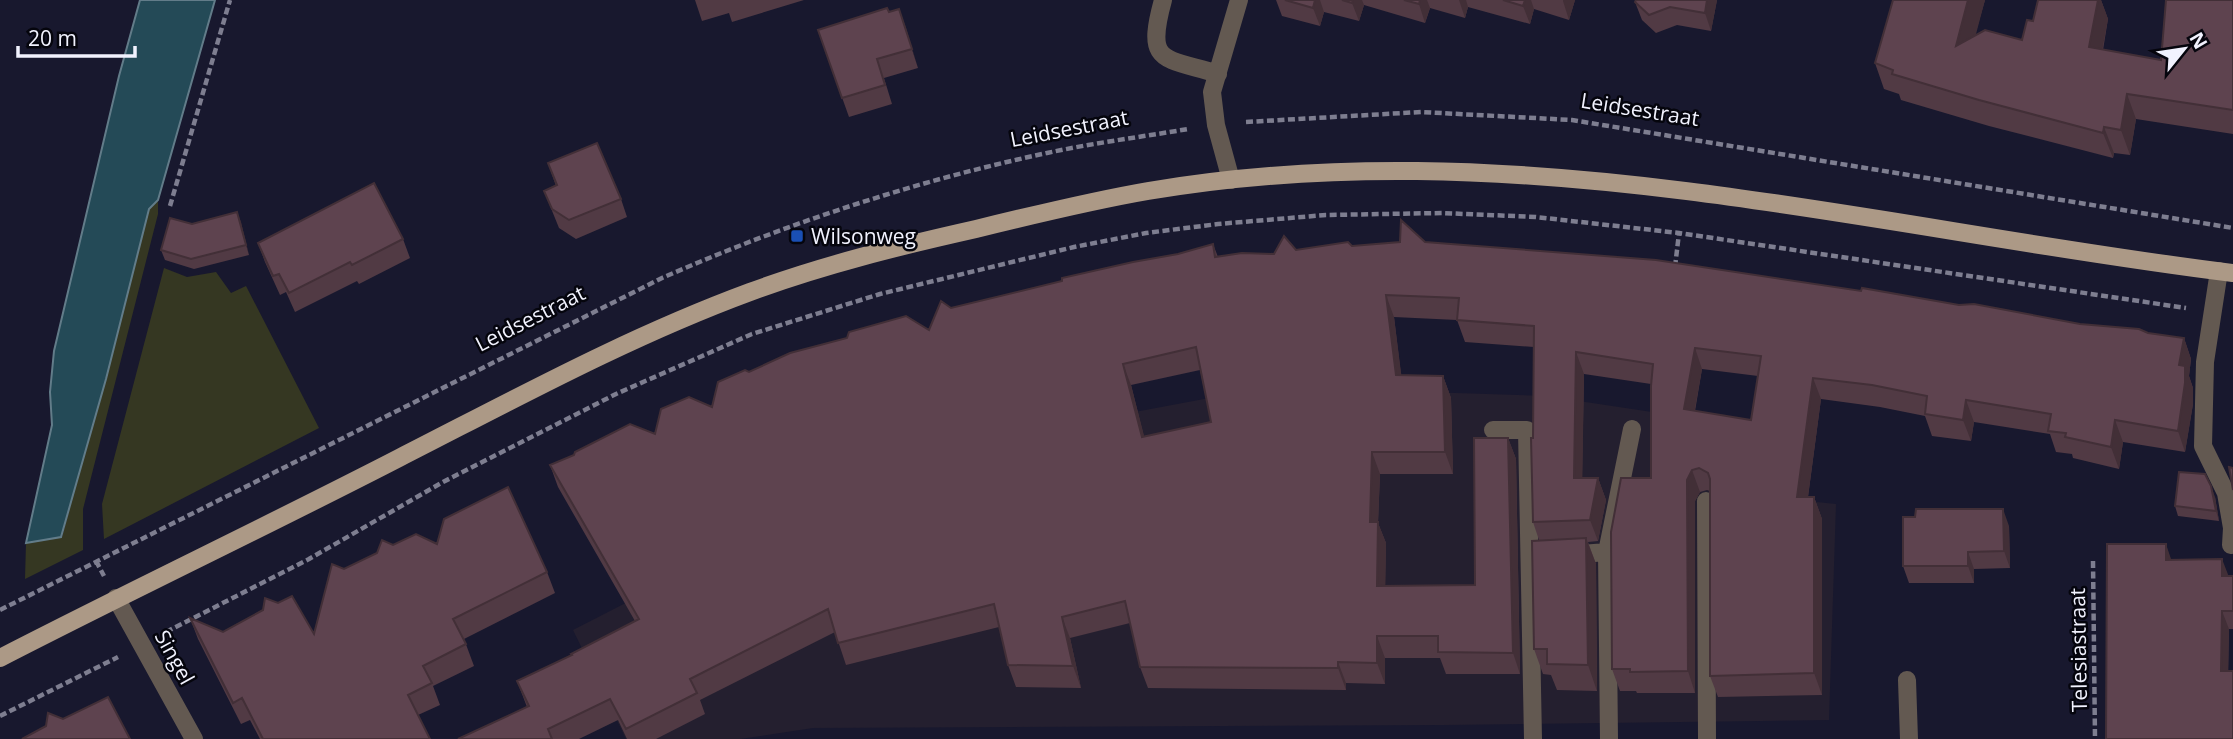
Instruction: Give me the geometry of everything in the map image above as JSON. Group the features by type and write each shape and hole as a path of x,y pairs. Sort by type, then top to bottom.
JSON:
{"main road":[{"path":"0,658 400,458 520,394 616,348 751,292 879,253 1049,211 1150,191 1231,180 1326,172 1506,174 1596,181 1718,197 2226,272"}],"street":[{"path":"1163,0 1155,28 1155,45 1164,58 1218,74"},
{"path":"1231,180 1216,125 1212,92 1239,0"},
{"path":"2226,272 2213,312 2205,362 2203,446 2227,494 2232,528 2231,545"},
{"path":"1493,429 1527,430 1533,739"},
{"path":"1609,739 1607,552 1632,429"},
{"path":"1706,501 1707,739"},
{"path":"1529,556 1607,552"},
{"name":"Singel","path":"116,598 194,739"},
{"path":"1907,680 1909,739"}],"path":[{"path":"170,206 230,0"},
{"name":"Leidsestraat","path":"0,610 650,284 732,247 923,183 1047,153 1216,125 1421,112 1572,120 2233,228"},
{"path":"0,716 309,559 443,482 658,374 752,334 880,294 1074,247 1146,233 1326,215 1442,213 1522,217 1679,233 2213,312"},
{"path":"1674,272 1679,233"},
{"name":"Telesiastraat","path":"2093,561 2095,739"}],"shaded area":[{"path":"1268,387 1546,396 1771,430 1778,498 1836,504 1829,720 813,728 740,739 626,739 573,630 799,514 969,443"}],"green space":[{"path":"158,200 158,214 83,509 83,550 25,579 26,543 62,537 149,209"},
{"path":"164,268 187,277 216,272 231,293 246,286 319,428 104,539 102,504"}],"water":[{"path":"140,0 215,0 158,200 149,209 106,379 61,537 26,543 52,425 50,392 54,351 119,76"}],"building":[{"path":"1285,0 1315,0 1313,8"},
{"path":"1404,0 1420,0 1419,4"},
{"path":"1503,0 1525,0 1523,6"},
{"path":"1636,0 1707,0 1705,13 1670,7 1649,15"},
{"path":"1893,0 1968,0 1956,46 1985,30 2022,40 2027,20 2033,21 2038,0 2098,0 2089,47 2161,60 2166,0 2233,0 2233,110 2127,94 2121,130 2104,127 2103,133 1892,74 1893,70 1875,63"},
{"path":"887,8 889,12 899,9 912,49 877,59 885,85 842,98 818,30"},
{"path":"597,143 621,199 569,220 552,209 544,191 557,185 548,163"},
{"path":"374,183 403,239 289,293 279,274 273,276 258,243"},
{"path":"237,212 246,245 191,259 161,250 170,218 192,224"},
{"path":"1401,220 1425,242 1656,260 1861,291 1862,288 1959,305 1974,304 2080,324 2139,329 2148,333 2184,338 2179,365 2185,366 2185,383 2178,431 2115,420 2111,447 2065,437 2066,433 2048,431 2051,414 1966,400 1963,420 1925,414 1927,396 1872,385 1813,378 1797,497 1814,497 1814,673 1710,676 1710,479 1708,473 1699,468 1692,470 1687,480 1688,671 1630,672 1630,669 1612,669 1611,532 1621,478 1651,478 1653,364 1576,352 1574,478 1598,478 1590,520 1533,522 1531,438 1534,326 1457,320 1459,298 1386,295 1396,375 1443,376 1445,452 1372,452 1370,522 1378,522 1377,586 1475,585 1474,438 1508,438 1513,653 1438,652 1438,636 1377,636 1377,663 1338,662 1338,668 1140,667 1125,601 1062,617 1073,666 1008,665 994,604 838,643 828,609 690,679 697,693 626,729 610,699 548,729 552,739 458,739 529,706 517,681 639,619 550,465 630,424 655,434 661,409 689,397 712,407 718,382 745,370 749,372 790,353 847,338 849,332 906,316 929,330 941,301 951,308 1062,281 1062,278 1213,244 1215,257 1242,253 1274,254 1284,236 1296,250 1348,242 1352,246 1400,242","holes":["1196,347 1211,422 1142,437 1123,364","1695,348 1761,356 1751,420 1684,409"]},
{"path":"2229,467 2233,468 2233,490"},
{"path":"2179,472 2205,474 2211,486 2216,511 2175,506"},
{"path":"508,487 547,572 453,619 466,644 423,666 432,683 408,695 430,739 263,739 242,698 233,703 190,618 223,632 263,610 265,598 278,603 292,596 314,634 332,564 344,569 377,553 382,540 393,545 416,534 437,544 444,519"},
{"path":"1916,509 2003,509 2004,551 1968,552 1968,566 1903,566 1903,517 1915,517"},
{"path":"1586,538 1588,665 1547,664 1547,649 1534,649 1532,541"},
{"path":"2107,544 2166,544 2166,560 2222,559 2222,576 2233,576 2233,611 2222,611 2221,671 2233,671 2233,739 2106,739"},
{"path":"108,697 130,739 22,739 46,726 48,713 63,719"}],"place":[{"name":"Wilsonweg","path":"797,236"}]}
